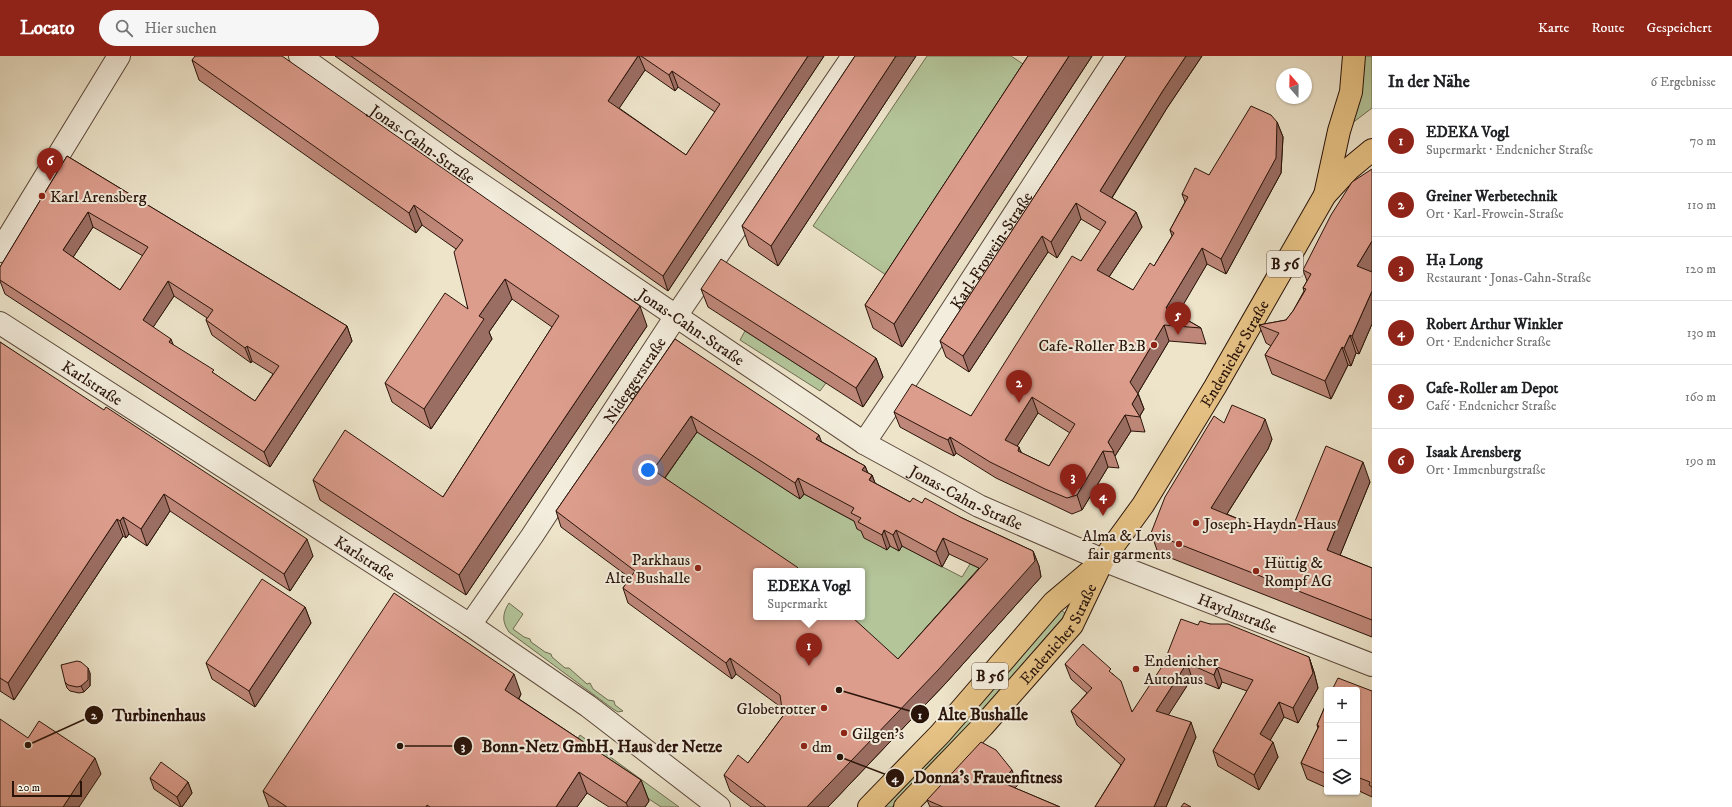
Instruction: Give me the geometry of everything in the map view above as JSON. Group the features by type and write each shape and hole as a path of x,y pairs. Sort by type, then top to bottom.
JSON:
{"main road":[{"name":"B 56","path":"1325,195 1339,131 1351,92 1354,56"},
{"name":"Endenicher Straße","path":"905,807 983,726 1072,626 1103,560 1143,505 1199,413 1325,195 1349,169 1371,151"},
{"name":"Endenicher Straße","path":"869,807 940,734 1053,603 1103,560"}],"street":[{"path":"0,251 119,56"},
{"name":"Jonas-Cahn-Straße","path":"300,56 448,162 864,443 979,506 1103,560"},
{"name":"Nideggerstraße","path":"470,625 532,536 676,316 853,56"},
{"name":"Karl-Frowein-Straße","path":"864,443 1117,56"},
{"name":"Karlstraße","path":"0,323 470,625 588,706 719,807"},
{"name":"Haydnstraße","path":"1103,560 1372,665"}],"green space":[{"path":"927,56 1011,56 1029,68 889,277 813,226"},
{"path":"1363,56 1372,56 1372,108 1351,124"},
{"path":"745,331 826,383 820,391 740,340"},
{"path":"694,430 800,499 804,494 859,524 866,534 887,550 890,546 899,551 902,546 962,577 970,564 991,574 904,675 843,620 865,620 865,568 781,568 656,484"},
{"path":"509,603 523,614 513,629 524,637 530,639 531,642 545,652 551,654 552,657 565,668 569,668 587,684 590,683 593,689 608,700 614,701 615,705 623,711 618,712 613,709 509,632 505,625 504,614"},
{"path":"1060,609 1066,614 965,730 892,807 882,807 973,710"},
{"path":"580,735 679,807 661,807 573,748"}],"building":[{"path":"195,56 282,56 640,306 459,575 313,480 345,430 443,497 559,316 505,279 479,316 484,319 424,409 385,383 445,293 468,309 454,252 463,240 414,205 409,213 192,60"},
{"path":"351,56 638,56 608,101 686,155 720,104 672,71 669,75 641,56 808,56 663,276"},
{"path":"855,56 896,56 771,246 742,226"},
{"path":"1028,56 1069,56 894,324 865,305"},
{"path":"1126,56 1186,56 1100,191 1136,212 1097,270 1133,290 1150,263 1154,266 1174,233 1170,230 1188,197 1182,194 1195,168 1209,175 1251,106 1271,115 1277,122 1276,158 1221,259 1202,248 1166,308 1201,328 1164,325 1130,382 1138,394 1132,404 1140,417 1125,415 1108,442 1114,452 1103,451 1077,495 1067,498 1045,489 990,462 950,437 948,440 939,436 894,412 912,384 971,416 1072,256 1081,261 1106,222 1076,203 1051,242 1042,236 963,356 940,341","holes":["1032,397 1075,424 1049,466 1018,451 1019,447 1005,440"]},
{"path":"67,156 347,326 264,452 0,280 0,267","holes":["88,212 148,247 120,290 63,250","168,281 213,310 206,320 245,348 247,346 279,366 255,401 212,372 214,370 169,342 171,339 143,320"]},
{"path":"1372,169 1372,241 1357,266 1372,272 1372,291 1352,336 1350,335 1344,348 1342,347 1325,381 1265,355 1279,333 1259,325 1286,320 1293,311 1306,289 1303,288 1311,274 1303,270 1331,215 1352,182"},
{"path":"721,259 876,358 856,388 701,289"},
{"path":"675,339 819,435 816,439 865,466 862,470 872,475 869,480 910,502 913,498 922,503 925,498 962,518 1033,551 1035,561 939,669 807,807 766,807 724,775 738,755 748,763 783,716 780,695 730,658 726,663 623,588 635,571 556,511","holes":["691,416 795,483 798,478 854,508 851,513 861,518 858,522 882,535 884,530 893,535 896,530 936,552 943,538 988,559 898,659 855,620 753,620 753,568 798,568 653,470"]},
{"path":"0,342 104,410 106,407 307,539 284,574 164,494 141,529 123,517 120,521 117,519 8,683 0,678"},
{"path":"1232,405 1265,419 1261,429 1211,508 1260,528 1267,522 1291,531 1326,446 1363,462 1327,550 1372,568 1372,620 1151,533 1165,497 1214,416 1224,423"},
{"path":"262,579 305,607 249,691 206,663"},
{"path":"394,593 514,674 505,690 641,780 626,803 579,772 556,807 430,807 427,805 426,807 287,807 263,791"},
{"path":"1181,619 1198,625 1200,621 1210,624 1228,624 1309,657 1313,673 1293,708 1279,702 1260,734 1273,742 1254,775 1213,751 1253,680 1217,667 1214,675 1187,663 1156,711 1191,722 1154,807 1095,807 1125,759 1071,711 1092,688 1065,664 1083,644 1111,669 1109,671 1121,681 1132,712 1163,665"},
{"path":"77,661 81,662 88,668 88,680 81,686 77,687 68,685 65,682 61,665"},
{"path":"1338,678 1372,691 1372,787 1369,785 1370,782 1360,778 1360,687 1334,687"},
{"path":"1324,709 1324,773 1301,763 1319,726 1317,725"},
{"path":"0,719 28,738 39,721 95,758 63,807 0,807"},
{"path":"981,742 996,750 1012,770 1001,782 1060,807 943,807 927,800"},
{"path":"161,762 188,782 177,797 150,778"},
{"path":"1184,803 1191,807 1181,807"}],"place":[{"name":"Isaak Arensberg","path":"50,181"},
{"name":"Karl Arensberg","path":"42,196"},
{"name":"Cafe-Roller am Depot","path":"1178,335"},
{"name":"Cafe-Roller B2B","path":"1154,345"},
{"name":"Greiner Werbetechnik","path":"1019,403"},
{"name":"Hạ Long","path":"1073,497"},
{"name":"Robert Arthur Winkler","path":"1103,516"},
{"name":"Joseph-Haydn-Haus","path":"1196,523"},
{"name":"Alma & Lovis fair garments","path":"1179,544"},
{"name":"Parkhaus Alte Bushalle","path":"698,568"},
{"name":"Hüttig & Rompf AG","path":"1256,571"},
{"name":"EDEKA Vogl","path":"809,666"},
{"name":"Endenicher Autohaus","path":"1136,669"},
{"name":"Alte Bushalle","path":"839,690"},
{"name":"Globetrotter","path":"824,708"},
{"name":"Gilgen's","path":"844,733"},
{"name":"Turbinenhaus","path":"28,745"},
{"name":"Bonn-Netz GmbH, Haus der Netze","path":"400,746"},
{"name":"dm","path":"804,746"},
{"name":"Donna's Frauenfitness","path":"840,757"}]}
